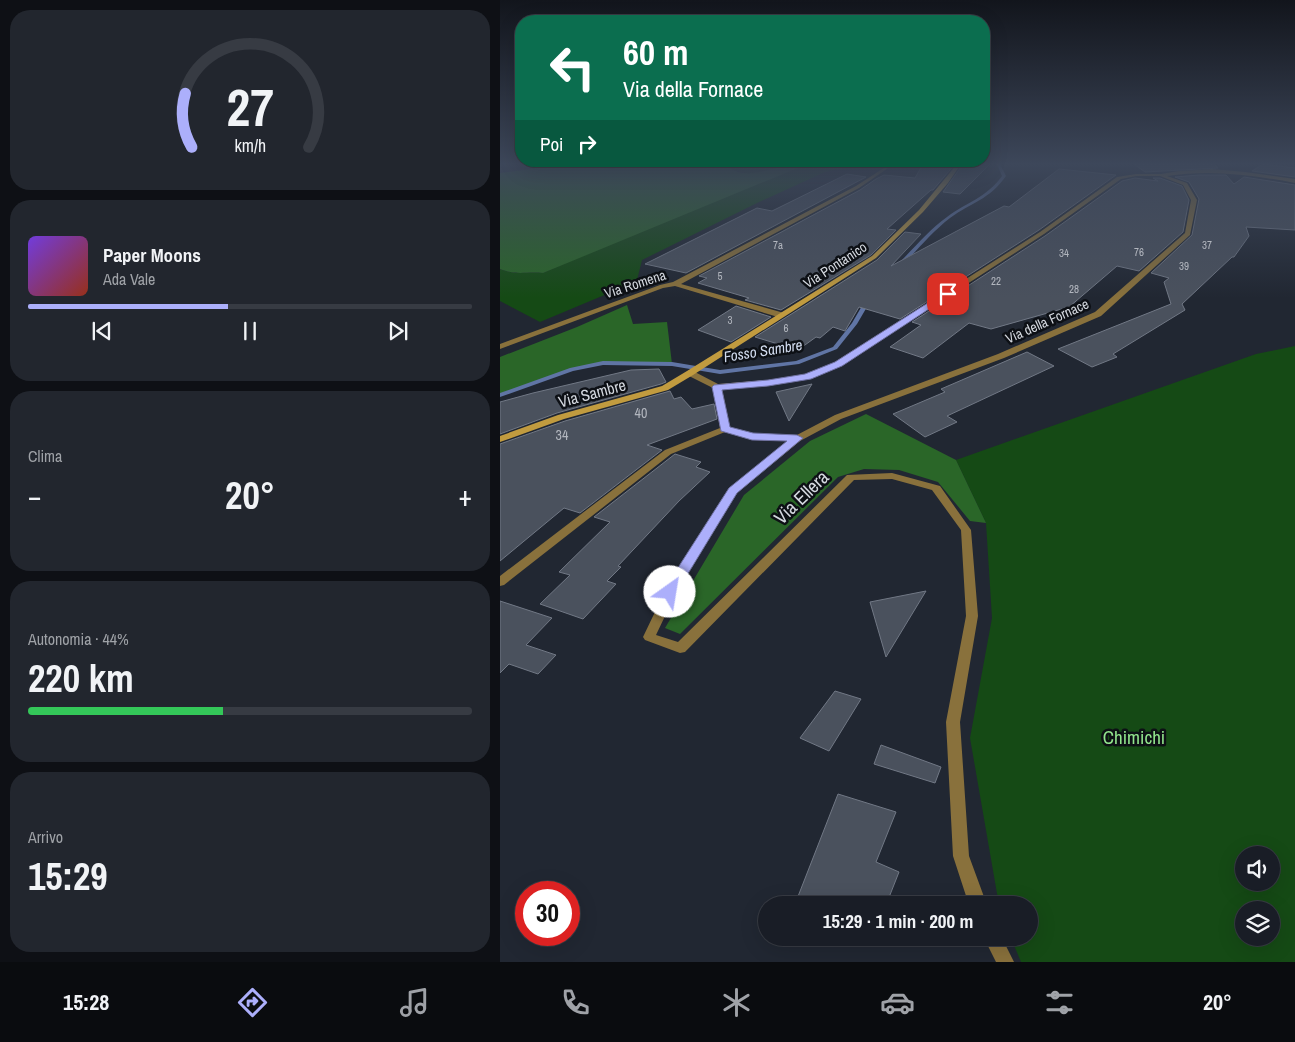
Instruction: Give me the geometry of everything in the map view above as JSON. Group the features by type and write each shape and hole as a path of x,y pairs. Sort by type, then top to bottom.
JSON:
{"street":[{"path":"675,284 815,209"},
{"name":"Via Pontanico","path":"729,348 874,257 923,209"},
{"name":"Via della Fornace","path":"717,387 768,383 808,377 838,364 1042,233 1076,209"},
{"name":"Via della Fornace","path":"725,429 752,436 797,438 838,417 1001,356 1098,314 1188,234 1192,209"},
{"name":"Via Romena","path":"500,347 662,286 675,284 781,315"},
{"name":"Via Sambre","path":"500,439 561,417 665,388 729,348"},
{"path":"500,582 668,452 725,429 717,387 692,372"},
{"name":"Via Ellera","path":"797,438 733,490 670,592 649,638 680,648 816,510 851,478 892,476 936,488 966,530 972,616 953,722 961,856 975,896"},
{"path":"997,946 1005,962"}],"green space":[{"path":"500,209 698,209 543,273 517,273 500,269"},
{"path":"691,209 745,209 642,260 637,280 540,322 500,301 500,269 517,273 543,273"},
{"path":"627,305 633,324 667,322 672,364 608,363 578,368 500,396 500,357"},
{"name":"Chimichi","path":"1295,346 1295,962 1021,962 1014,946 1038,946 1038,896 997,896 970,738 992,618 986,523 956,460 1256,354"},
{"path":"866,414 956,460 986,523 970,521 938,482 899,470 864,469 838,477 680,634 665,628 744,495 810,441"}],"building":[{"path":"755,209 772,211 776,209 806,209 686,273 645,264"},
{"path":"825,209 910,209 887,229 896,230 871,255 781,310 745,300 749,298 698,283 707,278 699,276"},
{"path":"999,209 1069,209 1039,230 900,319 859,307 845,331 833,327 820,338 816,337 798,350 755,337 877,260 905,232 921,234 891,266"},
{"path":"1083,209 1187,209 1183,232 1139,271 1117,266 1069,307 991,329 969,323 923,358 890,347 921,325 912,322 1045,236"},
{"path":"1197,209 1295,209 1295,230 1246,227 1249,236 1234,257 1182,304 1185,310 1113,354 1117,357 1092,367 1058,349 1171,304 1164,282 1169,278 1151,273 1192,235"},
{"path":"736,306 771,317 731,342 698,330"},
{"path":"1027,352 1054,366 947,416 957,422 925,437 893,414 945,392 941,389"},
{"path":"659,369 666,382 557,413 500,434 500,402 631,370"},
{"path":"812,384 789,421 776,392"},
{"path":"670,391 674,399 681,397 692,409 714,404 717,419 647,445 662,450 580,513 564,508 500,561 500,444 565,421"},
{"path":"675,454 701,462 696,467 710,472 679,501 618,566 621,567 607,581 616,584 583,619 540,604 570,575 559,572 610,522 594,517"},
{"path":"926,591 886,657 870,602"},
{"path":"500,601 552,618 526,645 556,655 538,674 509,664 500,673"},
{"path":"835,691 861,699 829,751 800,738"},
{"path":"881,745 941,767 935,783 874,764"},
{"path":"838,794 896,812 876,862 899,872 890,896 798,896"}],"waterway":[{"name":"Fosso Sambre","path":"901,264 934,230 962,209"},
{"name":"Fosso Sambre","path":"500,395 572,369 603,363 672,364 720,372 797,363 835,348 854,324 868,300"}],"route":[{"path":"670,592 733,490 797,438 752,436 725,429 717,387 768,383 808,377 838,364 948,294"}]}
